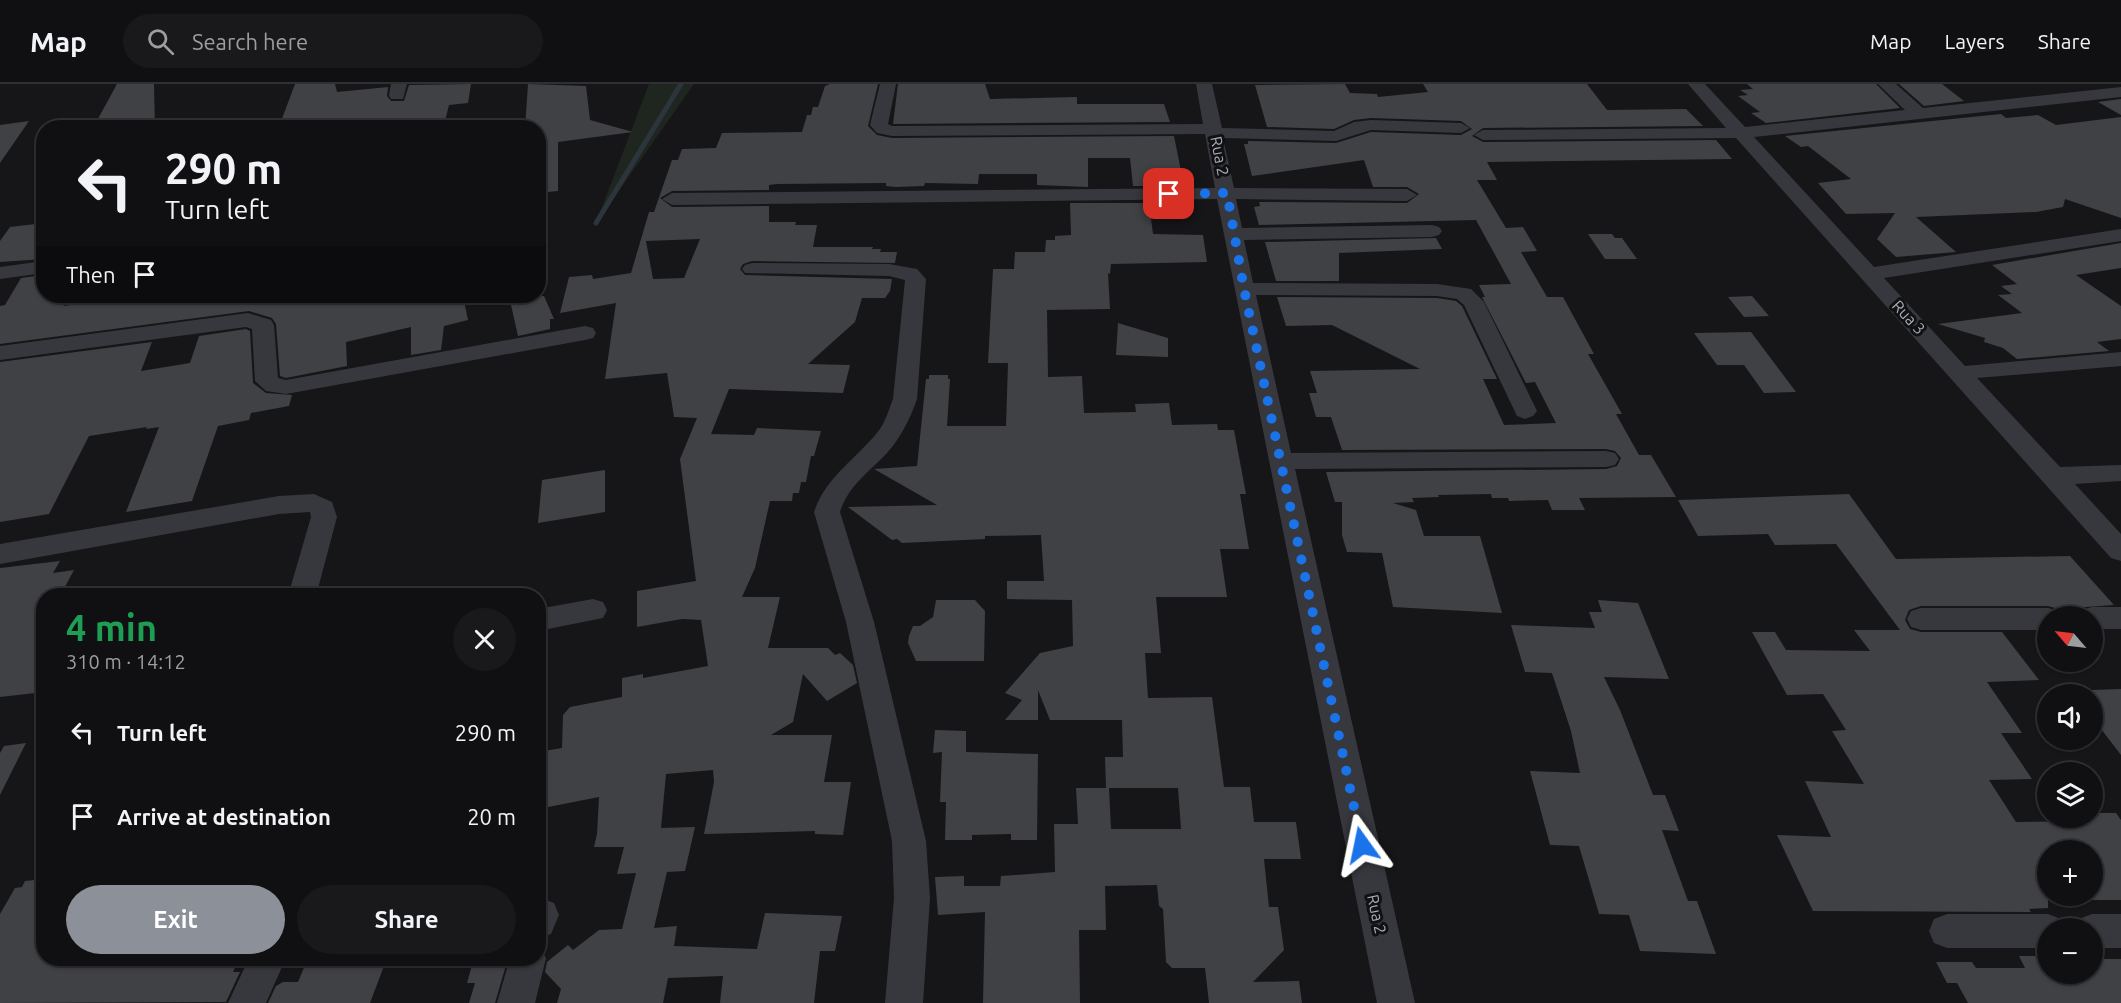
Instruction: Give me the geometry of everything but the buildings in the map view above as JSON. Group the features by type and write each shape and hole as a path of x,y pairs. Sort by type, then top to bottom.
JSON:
{"street":[{"path":"888,84 879,125 883,129 892,131 1215,131 1336,136 1364,125 1461,128"},
{"name":"Rua 2","path":"1204,84 1244,289 1396,1003"},
{"name":"Rua 3","path":"1696,84 2121,551"},
{"path":"1886,84 1919,114"},
{"path":"2056,84 2075,97"},
{"path":"1483,135 1739,133 2121,92"},
{"path":"672,199 1227,193 1407,195"},
{"path":"1234,234 1432,231"},
{"path":"1869,274 2121,235"},
{"path":"0,273 36,268"},
{"path":"752,269 889,270 910,273 916,279 905,399 900,414 885,438 843,483 829,502 827,512 860,622 909,841 912,898 904,1003"},
{"path":"1244,289 1443,291 1466,295 1476,307 1494,350 1525,411"},
{"path":"0,352 253,320 261,323 264,328 265,377 273,386 286,387 585,333"},
{"path":"1960,373 2121,359"},
{"path":"1281,461 1606,459"},
{"path":"2055,476 2121,473"},
{"path":"0,554 279,505 314,503 323,508 324,517 305,588"},
{"path":"546,619 593,610"},
{"path":"2103,618 2121,618"},
{"path":"1921,619 2037,619"},
{"path":"1947,931 2037,931"},
{"path":"2103,931 2121,931"},
{"path":"247,1003 264,966"},
{"path":"516,1003 526,966"}],"shaded area":[{"path":"649,84 694,84 596,223"}],"waterway":[{"path":"596,223 681,84"}],"route":[{"path":"1169,194 1227,193 1244,289 1362,845"}]}
